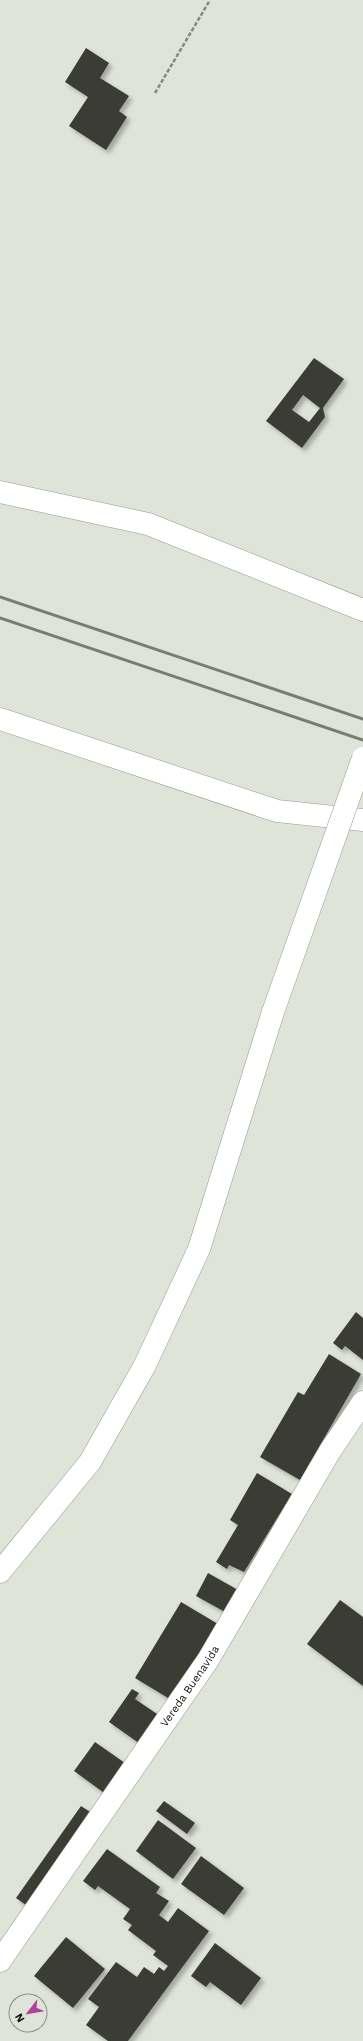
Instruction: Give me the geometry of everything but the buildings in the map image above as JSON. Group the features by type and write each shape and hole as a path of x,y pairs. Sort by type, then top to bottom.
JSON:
{"street":[{"path":"0,492 148,524 363,610"},
{"path":"0,719 277,811 363,820"},
{"path":"0,1572 90,1462 145,1365 198,1249 273,1012 363,758"},
{"name":"Vereda Buenavida","path":"0,1961 208,1660 330,1450 363,1402"}],"path":[{"path":"155,93 210,0"}],"railway":[{"path":"0,597 363,719"},
{"path":"0,618 363,740"}]}
